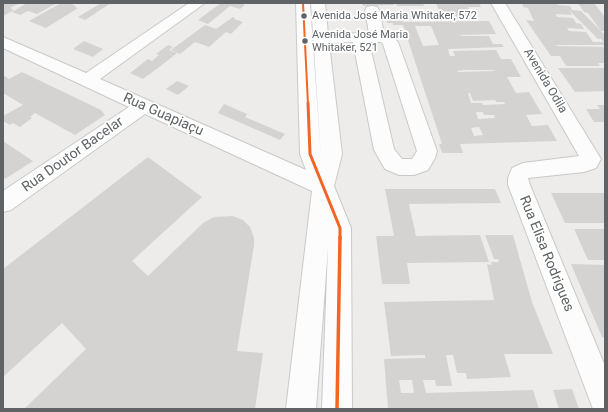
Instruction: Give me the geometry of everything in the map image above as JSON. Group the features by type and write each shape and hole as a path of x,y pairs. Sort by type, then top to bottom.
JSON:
{"street":[{"path":"88,80 198,3"},
{"path":"303,3 310,154 340,228 337,409"},
{"path":"302,409 318,226 323,187 332,154 318,3"},
{"name":"Avenida Odila","path":"498,3 591,160"},
{"path":"321,39 368,38 388,40 393,48 427,151 425,158 414,167 399,167 392,163 384,150 368,38 372,10"},
{"name":"Rua Guapiaçu","path":"3,42 323,187"},
{"name":"Rua Doutor Bacelar","path":"3,203 143,106"},
{"name":"Rua Elisa Rodrigues","path":"591,160 584,164 538,168 523,171 519,174 518,178 519,185 531,216 605,402"}],"building":[{"path":"3,3 20,3 10,8 14,10 3,16"},
{"path":"27,3 57,3 37,14 28,11 20,15 12,12"},
{"path":"61,3 69,3 78,8 46,28 29,21"},
{"path":"101,3 111,3 85,20 78,17"},
{"path":"221,3 239,3 245,5 240,9 230,6 208,24 198,20"},
{"path":"362,3 394,3 394,5 363,6"},
{"path":"396,3 423,3 424,6 397,6"},
{"path":"436,3 479,3 481,7 468,7 475,19 443,19"},
{"path":"522,3 557,3 558,5 570,6 572,10 581,11 605,35 605,45 556,45 605,47 605,63 598,63 600,66 566,66 560,56 551,56 526,20 534,21 528,8 523,7","holes":["569,10 598,39 601,39 604,42 593,42 586,32 569,31 567,28 584,29 581,24 576,23 573,18 557,17 556,14 572,15"]},
{"path":"578,3 594,3 605,17 605,31 601,31 588,13 584,12"},
{"path":"233,17 235,18 234,19 243,22 231,34 226,32 209,47 195,42 180,54 171,50 205,25 216,29"},
{"path":"386,17 401,17 403,22 489,21 496,34 460,35 489,36 493,44 502,44 504,47 448,49 450,56 455,56 453,51 496,50 501,59 511,59 521,77 507,77 516,93 529,92 542,114 526,115 532,126 548,125 557,141 460,144 463,153 442,153 439,144 442,144 403,25 393,25 393,23 387,23","holes":["415,26 431,26 439,45 423,46","464,70 495,71 458,72 457,71","468,93 470,93 473,101 495,100 496,102 504,102 505,104 483,105 482,103 471,103","476,112 483,112 484,115 494,115 495,118 478,119","479,127 483,135 474,136 471,128"]},
{"path":"84,41 103,49 93,57 73,49"},
{"path":"168,45 173,47 169,50 177,53 143,79 130,73 148,59 152,61 159,55 156,54"},
{"path":"558,68 605,68 605,91 575,92"},
{"path":"22,72 101,110 105,115 75,135 35,113 30,117 32,118 20,127 13,123 10,125 3,121 3,116 23,105 3,93 3,75 9,79"},
{"path":"177,81 189,86 178,95 166,89"},
{"path":"224,104 247,114 245,117 285,134 280,140 218,113"},
{"path":"597,105 605,105 605,122 594,122 586,109 600,109"},
{"path":"3,141 33,161 5,179 3,177"},
{"path":"148,157 202,197 132,261 148,276 203,223 214,217 233,216 243,220 250,227 254,238 254,245 237,351 263,353 255,409 24,409 86,349 62,323 3,377 3,269"},
{"path":"385,189 495,189 501,203 409,204 416,236 480,235 489,262 407,263 410,284 382,284 376,236 394,236"},
{"path":"551,193 605,193 605,223 565,223"},
{"path":"574,229 605,229 605,260 588,260"},
{"path":"485,235 513,235 532,302 553,354 504,354 511,377 467,379 466,373 457,373 453,355 446,355 452,386 436,386 435,380 423,380 426,393 533,390 539,409 388,409 384,359 425,358 425,355 391,356 384,302 494,300 487,264 492,265 491,262 499,262 498,259 494,259","holes":["399,380 412,380 414,393 401,393"]},
{"path":"571,264 605,265 605,337 602,337"},
{"path":"572,389 579,409 559,409 553,390"}],"transit line":[{"path":"303,3 310,154 340,228 337,409"}],"place":[{"name":"Avenida José Maria Whitaker, 572","path":"304,16"},
{"name":"Avenida José Maria Whitaker, 521","path":"305,41"}]}
